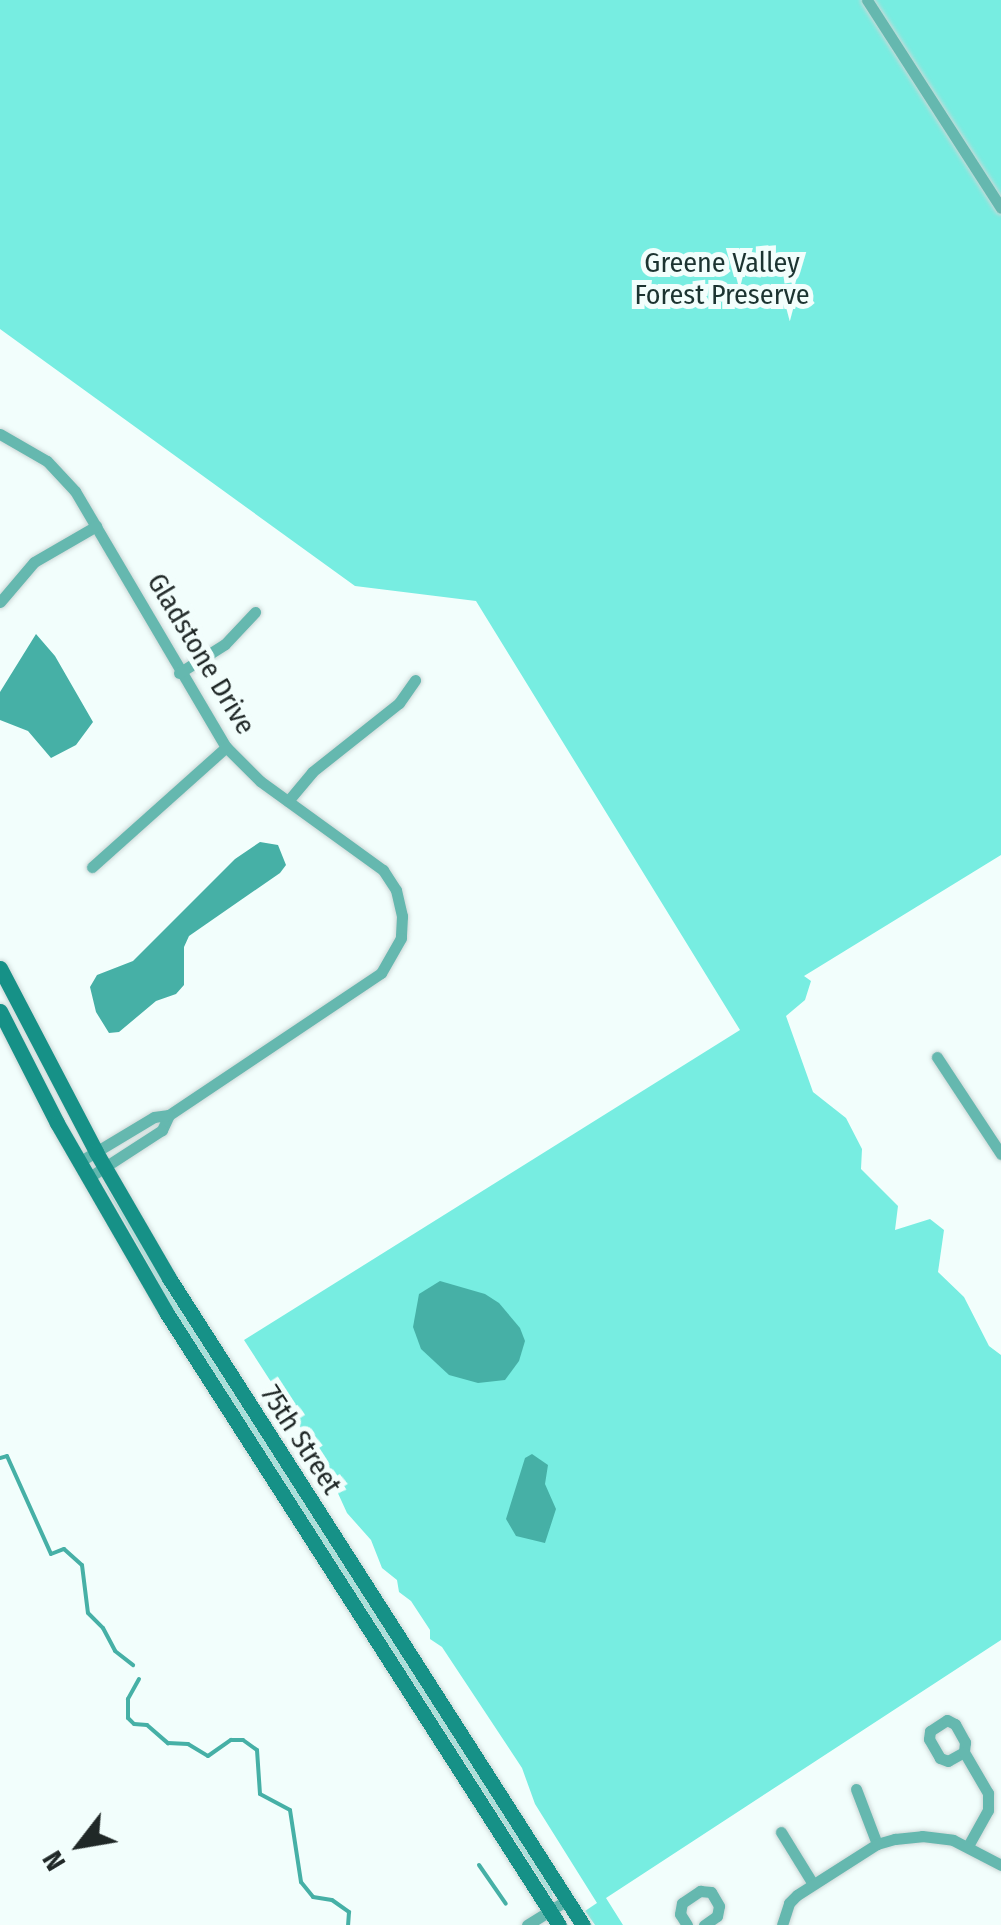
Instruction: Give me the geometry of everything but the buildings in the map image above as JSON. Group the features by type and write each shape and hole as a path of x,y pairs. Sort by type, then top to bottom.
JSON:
{"main road":[{"name":"75th Street","path":"0,968 105,1168 558,1911"},
{"name":"75th Street","path":"0,1011 79,1162 166,1312 558,1911 583,1925"}],"street":[{"path":"867,0 1001,208"},
{"name":"Gladstone Drive","path":"0,434 26,446 58,471 96,526 226,748 288,802 382,870 400,901 401,938 381,973 170,1115 162,1130 88,1178"},
{"path":"0,602 34,562 96,526"},
{"path":"179,672 225,644 255,612"},
{"path":"288,802 312,772 399,704 415,680"},
{"path":"92,867 226,748"},
{"path":"937,1057 1001,1154"},
{"name":"Gladstone Drive","path":"79,1162 154,1116 170,1115"},
{"path":"964,1752 990,1799 968,1846"},
{"path":"856,1789 877,1844"},
{"path":"781,1832 814,1884"},
{"path":"782,1925 788,1903 877,1844 922,1836 968,1846 1001,1865"},
{"path":"686,1925 680,1914 682,1903 700,1891 711,1892 720,1906 718,1916 707,1924"},
{"path":"528,1925 558,1911"}],"green space":[{"name":"Greene Valley Forest Preserve","path":"0,0 1001,0 1001,855 804,976 811,981 805,1000 786,1016 813,1092 846,1118 862,1149 861,1169 898,1206 895,1230 930,1219 944,1230 938,1272 964,1297 989,1346 1001,1355 1001,1640 606,1898 623,1925 595,1925 585,1911 597,1903 535,1804 522,1768 442,1647 430,1639 430,1630 411,1601 399,1592 397,1580 382,1568 371,1540 347,1513 326,1467 244,1340 740,1030 476,601 355,586 0,329"},
{"path":"101,1179 551,1887 553,1900 177,1316"}],"shaded area":[{"path":"36,634 55,656 93,722 76,745 51,758 28,731 0,720 0,692"},
{"path":"260,842 278,845 286,865 280,873 189,936 184,947 184,985 176,994 156,1001 119,1032 109,1033 96,1012 90,987 97,975 133,961 235,859"},
{"path":"440,1281 485,1294 499,1303 520,1328 525,1341 519,1361 505,1380 478,1383 449,1375 421,1349 413,1327 419,1294"},
{"path":"532,1454 548,1465 545,1484 556,1509 545,1543 516,1536 506,1519 525,1458"}],"waterway":[{"path":"0,1458 7,1456 51,1554 64,1549 82,1565 88,1613 103,1628 115,1651 133,1665"},
{"path":"139,1679 128,1699 128,1718 134,1724 147,1725 168,1743 188,1744 208,1756 231,1740 243,1740 257,1750 260,1794 290,1810 301,1882 313,1897 332,1900 349,1912 348,1925"},
{"path":"479,1865 506,1904"}]}
